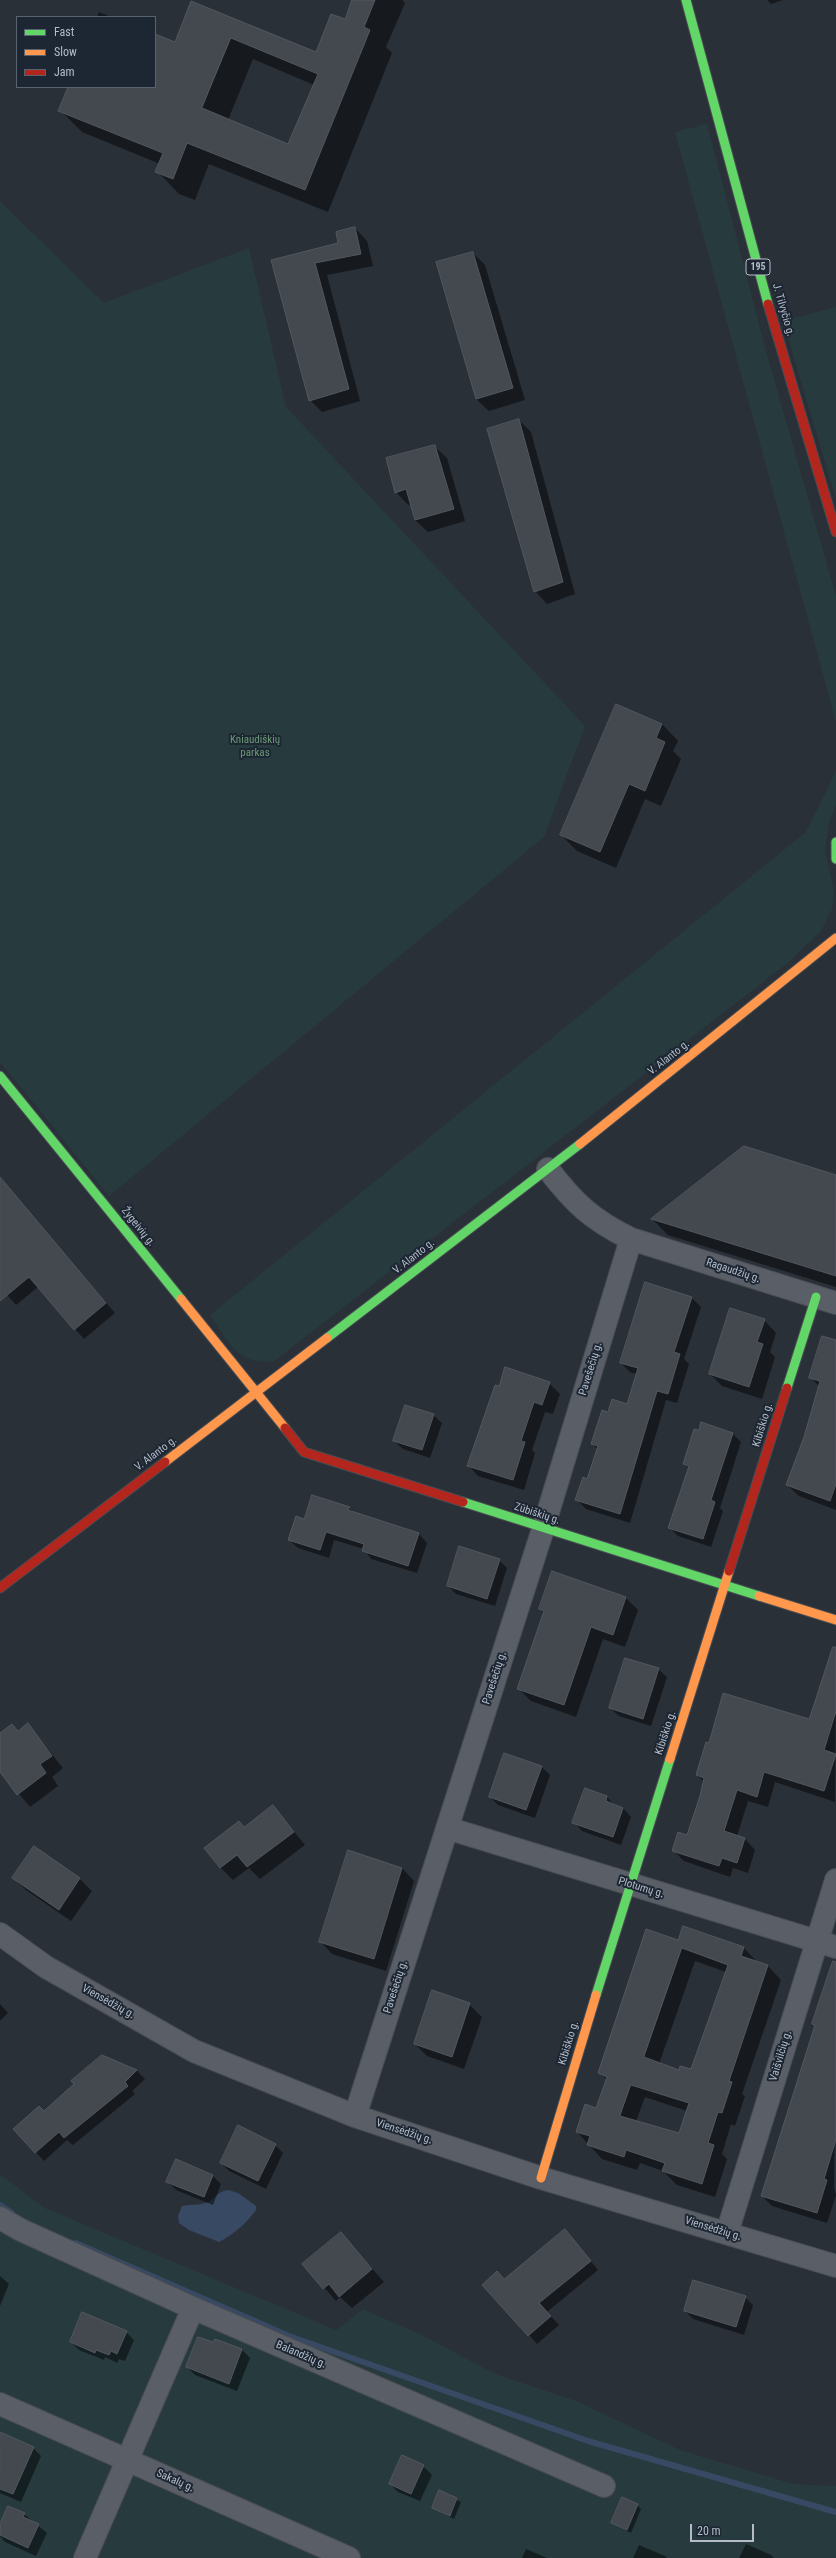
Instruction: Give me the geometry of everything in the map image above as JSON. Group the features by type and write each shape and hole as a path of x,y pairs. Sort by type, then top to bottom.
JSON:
{"street":[{"name":"J. Tilvyčio g.","path":"686,0 774,324 836,532"},
{"path":"836,842 836,858"},
{"name":"V. Alanto g.","path":"0,1588 548,1169 825,949 836,938"},
{"name":"Žygeivių g.","path":"0,1076 256,1393"},
{"name":"Ragaudžių g.","path":"548,1169 578,1206 603,1226 631,1239 826,1300"},
{"name":"Pavešečių g.","path":"354,2116 543,1529 631,1239"},
{"name":"Kibiškio g.","path":"541,2178 630,1884 725,1586 826,1300"},
{"name":"Zūbiškių g.","path":"256,1393 304,1452 387,1477 543,1529 836,1620"},
{"name":"Plotumų g.","path":"447,1828 826,1944"},
{"name":"Vaišvilčių g.","path":"727,2233 826,1944 836,1880"},
{"name":"Viensėdžių g.","path":"0,1934 46,1967 194,2051 354,2116 541,2178 836,2266"},
{"name":"Balandžių g.","path":"0,2218 21,2230 193,2308 604,2486"},
{"path":"85,2558 193,2308"},
{"name":"Sakalų g.","path":"0,2404 349,2558"}],"green space":[{"path":"707,124 766,351 836,596 836,722 675,132"},
{"name":"Kniaudiškių parkas","path":"0,201 104,303 249,248 286,407 585,726 544,837 109,1196 0,1062"},
{"path":"836,307 836,499 783,321"},
{"path":"836,771 836,804 829,823 825,850 834,890 832,909 821,931 789,962 273,1362 249,1359 235,1350 210,1315 806,832"},
{"path":"0,2174 45,2208 336,2330 363,2309 422,2335 495,2374 574,2400 680,2450 793,2484 836,2486 836,2558 0,2558"}],"water":[{"path":"228,2190 238,2193 256,2206 256,2210 248,2220 230,2236 219,2242 189,2230 179,2223 178,2216 182,2206 207,2203 220,2193"}],"building":[{"path":"352,0 375,0 364,27 370,30 305,190 187,143 173,179 155,172 163,153 58,111 68,88 156,88 156,34 175,42 191,1 316,52 331,14 345,19","holes":["231,38 318,74 288,144 202,108"]},
{"path":"355,227 361,254 315,263 349,389 309,401 271,260 338,243 336,232"},
{"path":"473,252 513,388 476,399 436,262"},
{"path":"519,419 563,582 534,592 487,429"},
{"path":"435,445 454,509 415,520 406,489 395,493 386,458"},
{"path":"616,704 662,724 656,738 665,742 645,791 629,784 600,852 560,835"},
{"path":"744,1146 836,1175 836,1276 651,1219"},
{"path":"0,1177 106,1303 74,1330 29,1277 0,1301"},
{"path":"645,1282 692,1297 674,1352 680,1354 668,1394 657,1391 620,1514 575,1500 583,1477 587,1479 598,1446 591,1444 602,1410 608,1412 612,1399 627,1404 638,1368 620,1363"},
{"path":"730,1308 765,1319 757,1342 763,1344 749,1387 709,1374"},
{"path":"822,1336 836,1340 836,1484 830,1501 786,1485 804,1437 820,1381 809,1378"},
{"path":"505,1367 550,1382 542,1405 534,1402 521,1441 525,1442 513,1480 467,1466 495,1385 499,1386"},
{"path":"405,1405 434,1414 422,1450 393,1441"},
{"path":"701,1422 733,1433 711,1500 715,1502 703,1539 668,1528 689,1466 683,1464 694,1429 699,1430"},
{"path":"312,1495 350,1507 348,1510 419,1533 408,1566 362,1551 364,1544 326,1532 320,1550 288,1540 296,1516 304,1519"},
{"path":"459,1546 500,1559 487,1599 447,1586"},
{"path":"552,1571 626,1597 613,1635 591,1627 564,1705 517,1689 544,1611 539,1609"},
{"path":"833,1647 836,1647 836,1711 824,1750 836,1754 824,1791 764,1772 757,1797 737,1790 724,1831 745,1838 737,1863 722,1858 719,1866 672,1851 678,1832 687,1835 700,1796 704,1778 696,1775 706,1742 709,1743 723,1693 809,1719"},
{"path":"625,1658 659,1668 643,1719 609,1708"},
{"path":"28,1723 52,1756 40,1764 46,1773 17,1795 0,1772 0,1733 12,1724 18,1731"},
{"path":"504,1753 542,1766 526,1810 489,1797"},
{"path":"585,1788 607,1796 606,1801 623,1808 613,1837 572,1823"},
{"path":"273,1805 294,1832 247,1867 237,1855 220,1868 204,1848 239,1821 244,1827"},
{"path":"34,1846 80,1878 59,1910 12,1878"},
{"path":"348,1850 402,1868 374,1959 319,1942"},
{"path":"683,1926 744,1947 741,1956 768,1965 729,2081 732,2082 722,2113 718,2112 708,2143 714,2145 702,2184 662,2171 665,2163 626,2150 624,2157 587,2145 590,2136 576,2132 585,2104 596,2108 607,2077 598,2073 646,1929 678,1940","holes":["682,1948 728,1965 691,2069 680,2066 679,2070 644,2057","631,2085 689,2103 679,2133 620,2116"]},
{"path":"833,1961 836,1962 836,2139 824,2179 827,2180 817,2213 761,2196 815,2025 812,2024"},
{"path":"432,1990 470,2003 452,2057 414,2044"},
{"path":"102,2055 137,2070 125,2082 128,2086 64,2138 59,2132 35,2153 13,2129 39,2106 44,2111 74,2084 71,2081"},
{"path":"238,2125 276,2144 258,2181 220,2163"},
{"path":"176,2159 213,2175 204,2197 166,2182"},
{"path":"565,2229 591,2261 539,2303 551,2316 528,2336 482,2285 497,2271 504,2279"},
{"path":"341,2232 372,2269 339,2297 329,2284 323,2289 302,2264"},
{"path":"693,2280 746,2296 736,2327 684,2311"},
{"path":"82,2312 127,2331 117,2354 111,2351 109,2355 96,2350 95,2353 70,2342"},
{"path":"198,2337 213,2342 215,2339 242,2349 229,2384 186,2367"},
{"path":"0,2432 34,2447 13,2494 0,2489"},
{"path":"402,2455 424,2465 411,2494 389,2484"},
{"path":"439,2490 457,2498 450,2516 432,2508"},
{"path":"622,2497 638,2504 627,2530 611,2523"},
{"path":"8,2506 25,2513 23,2517 39,2524 28,2548 0,2535 0,2524"}],"waterway":[{"path":"0,2205 12,2213"},
{"path":"76,2243 289,2336 588,2441 836,2512"}],"traffic: fast":[{"path":"686,0 768,304"},
{"path":"836,842 836,859"},
{"path":"0,1076 181,1299"},
{"path":"327,1338 580,1144"},
{"path":"787,1388 816,1297"},
{"path":"463,1502 759,1596"},
{"path":"596,1995 670,1759"}],"traffic: slow":[{"path":"580,1144 836,938"},
{"path":"181,1299 285,1428"},
{"path":"165,1462 327,1338"},
{"path":"670,1759 729,1571"},
{"path":"759,1596 836,1620"},
{"path":"541,2178 596,1995"}],"traffic: jam":[{"path":"768,304 836,532"},
{"path":"729,1571 787,1388"},
{"path":"285,1428 304,1452 463,1502"},
{"path":"0,1588 165,1462"}]}
